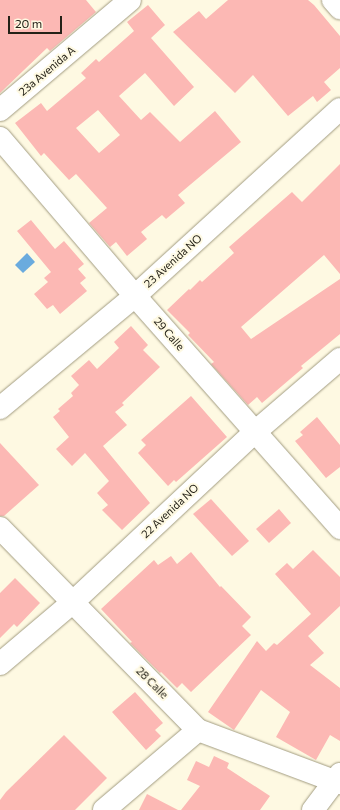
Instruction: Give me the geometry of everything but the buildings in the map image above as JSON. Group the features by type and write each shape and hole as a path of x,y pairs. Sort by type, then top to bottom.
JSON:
{"street":[{"name":"23a Avenida A","path":"0,110 130,0"},
{"path":"333,0 340,8"},
{"name":"23 Avenida NO","path":"0,408 135,296 340,109"},
{"name":"29 Calle","path":"0,138 135,296 340,528"},
{"name":"22 Avenida NO","path":"0,664 72,603 255,432 340,359"},
{"name":"28 Calle","path":"0,528 198,730 338,779"},
{"path":"104,810 198,730"},
{"path":"313,810 338,779"}],"water":[{"path":"27,253 35,262 23,273 15,265"}]}
